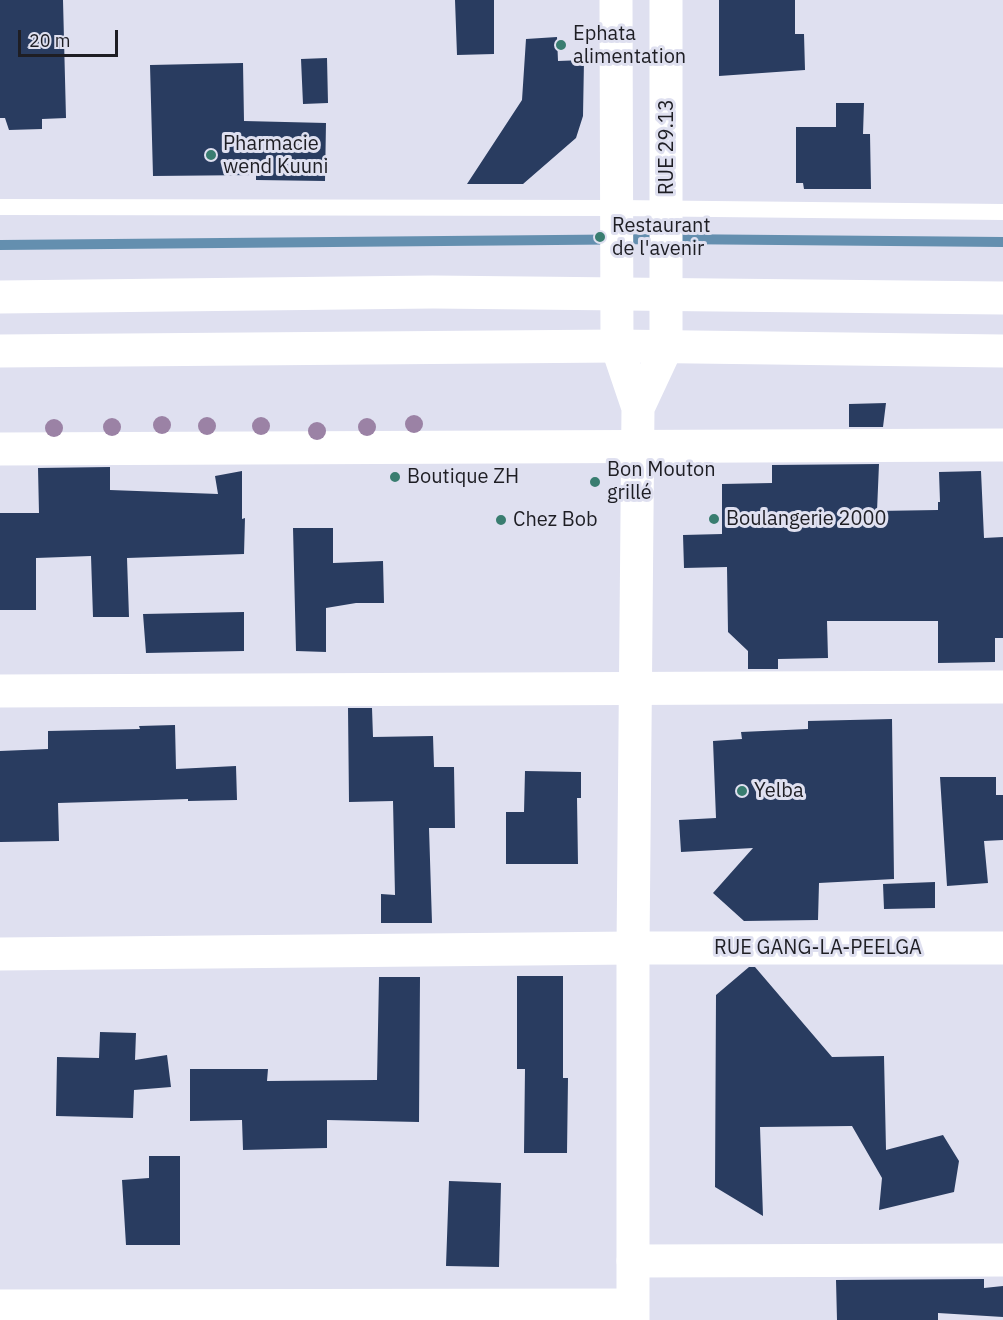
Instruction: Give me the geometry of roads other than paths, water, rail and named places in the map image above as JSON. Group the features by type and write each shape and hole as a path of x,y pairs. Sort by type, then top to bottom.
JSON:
{"street":[{"path":"0,1306 208,1313 632,1312 638,408 617,346 616,0"},
{"name":"RUE 29.13","path":"666,0 666,348"},
{"path":"0,297 433,292 1003,298"},
{"path":"0,351 617,346 1003,351"},
{"path":"638,408 666,348"},
{"path":"0,449 1003,446"},
{"path":"0,691 1003,687"},
{"name":"RUE GANG-LA-PEELGA","path":"0,954 633,948 1003,948"},
{"path":"633,1262 1003,1260"}],"lane":[{"path":"0,207 667,208 1003,212"}],"waterway":[{"path":"0,245 666,239 1003,242"}],"place":[{"name":"Ephata alimentation","path":"561,45"},
{"name":"Pharmacie wend Kuuni","path":"211,155"},
{"name":"Restaurant de l'avenir","path":"600,237"},
{"name":"Boutique ZH","path":"395,477"},
{"name":"Bon Mouton grillé","path":"595,482"},
{"name":"Boulangerie 2000","path":"714,519"},
{"name":"Chez Bob","path":"501,520"},
{"name":"Yelba","path":"742,791"}]}
